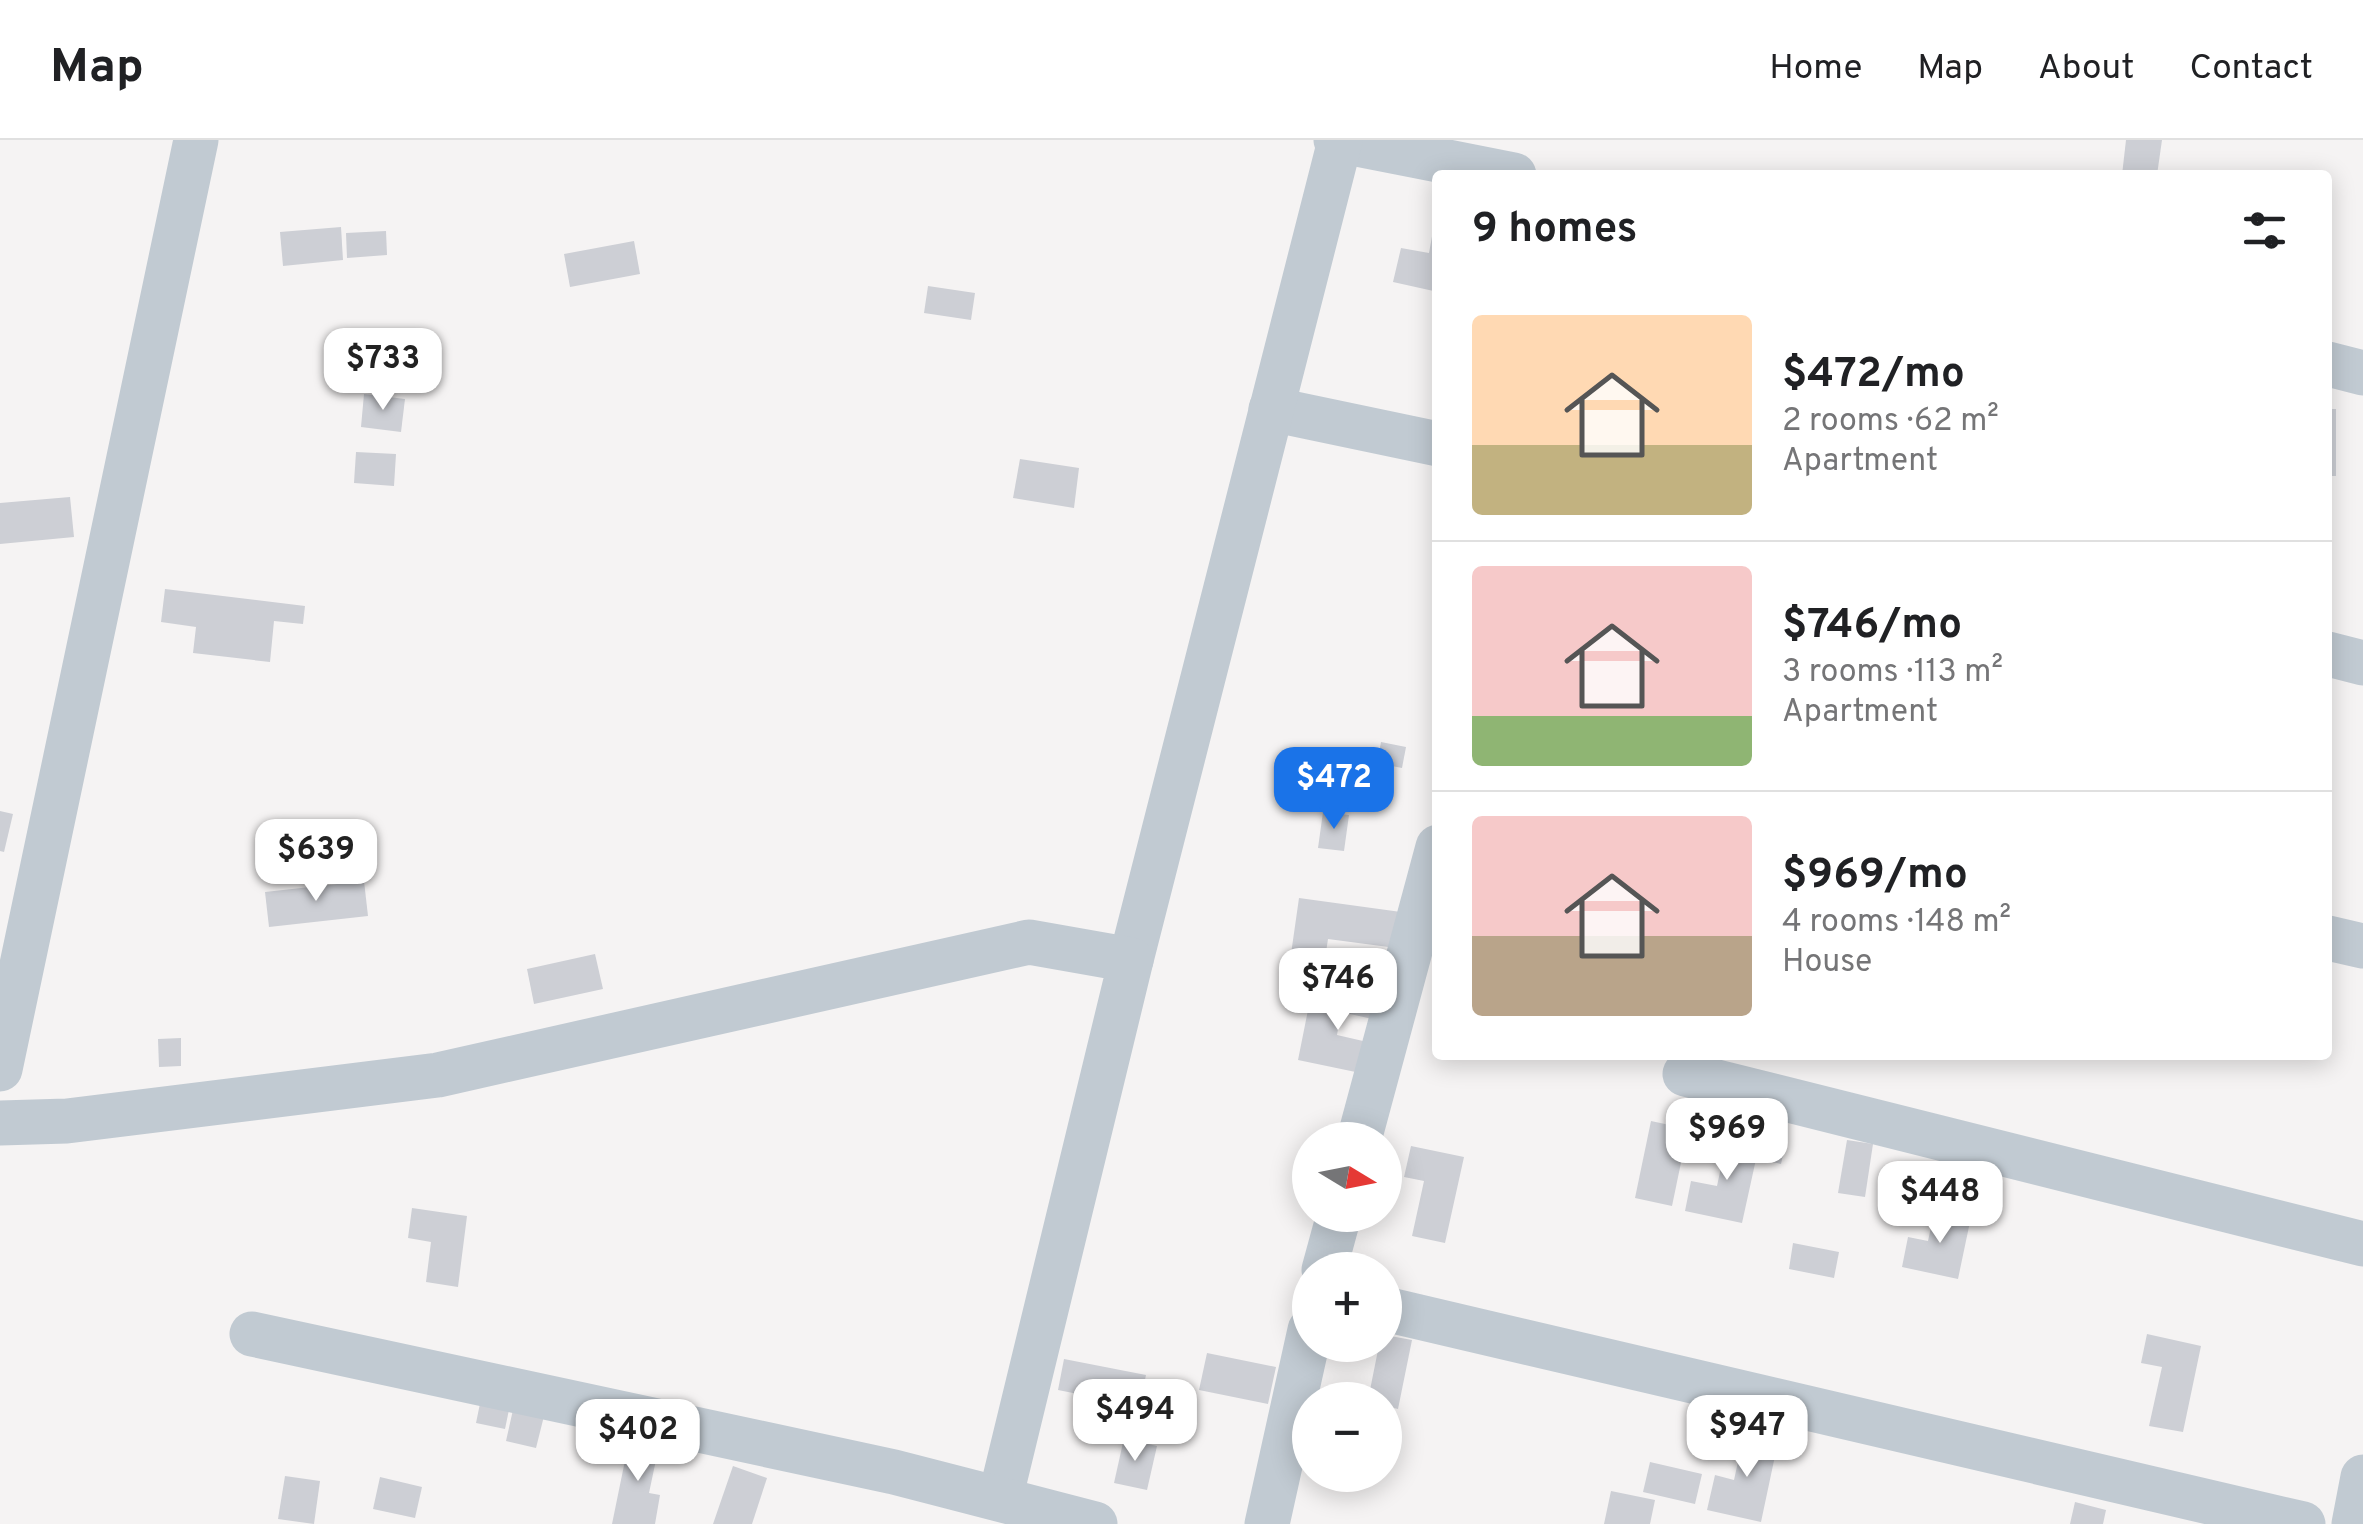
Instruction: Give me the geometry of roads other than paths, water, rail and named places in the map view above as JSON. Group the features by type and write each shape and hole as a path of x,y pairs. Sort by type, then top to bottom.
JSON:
{"street":[{"path":"0,1070 196,140"},
{"path":"1000,1500 1338,140 1489,170"},
{"path":"2332,365 2363,373"},
{"path":"1271,409 1432,443"},
{"path":"2332,655 2363,663"},
{"path":"1364,1122 1432,868"},
{"path":"2332,939 2363,946"},
{"path":"0,1123 67,1120 438,1075 1029,942 1132,960"},
{"path":"1685,1074 2363,1244"},
{"path":"1402,1312 2304,1524"},
{"path":"252,1334 894,1472 1095,1524"},
{"path":"1267,1524 1303,1362"},
{"path":"2354,1524 2363,1477"}]}
